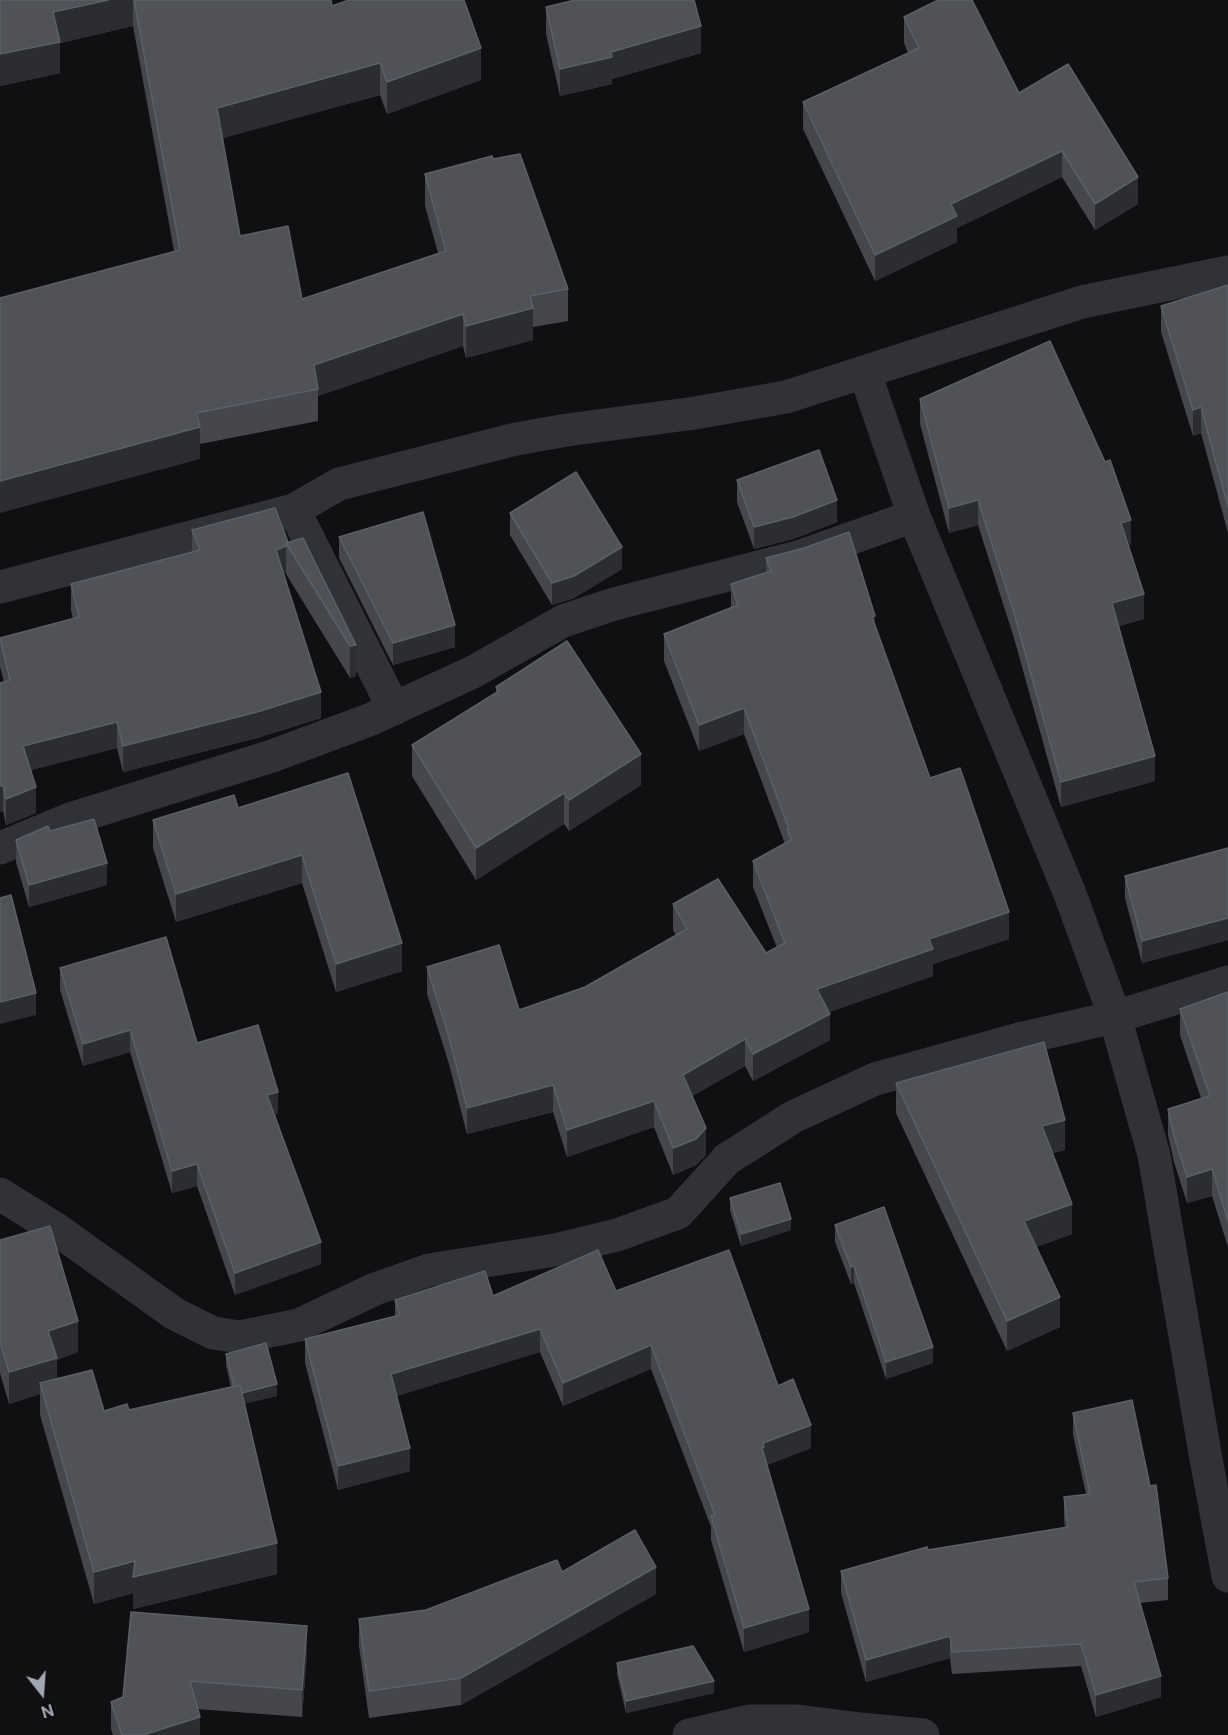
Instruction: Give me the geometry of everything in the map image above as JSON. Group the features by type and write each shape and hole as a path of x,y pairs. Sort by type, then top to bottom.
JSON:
{"street":[{"path":"0,588 294,510 339,484 516,439 786,397 1082,302 1228,272"},
{"path":"865,373 914,516 1070,894 1114,1017 1154,1155 1228,1576"},
{"path":"294,510 394,709"},
{"path":"0,848 70,819 272,756 369,720 473,672 563,621 614,604 798,557 914,516"},
{"path":"0,1194 56,1229 175,1314 213,1333 240,1337 299,1325 375,1289 429,1270 555,1250 617,1235 678,1213 727,1159 793,1118 875,1079 1023,1038 1114,1017 1228,982"},
{"path":"689,1735 749,1720 759,1720 798,1721 923,1735"}],"building":[{"path":"0,0 108,0 53,12 60,42 0,54"},
{"path":"134,0 331,0 332,6 349,0 464,0 481,48 387,82 380,63 217,108 240,236 288,226 302,299 446,251 425,174 492,156 493,159 520,154 568,289 530,296 533,308 466,326 463,314 314,365 318,389 196,413 200,427 0,481 0,298 180,250"},
{"path":"575,0 694,0 701,26 611,52 612,57 560,69 546,7"},
{"path":"938,0 972,0 1019,93 1068,64 1138,177 1095,204 1062,151 951,204 957,216 875,255 803,102 919,48 904,17"},
{"path":"1228,285 1228,507 1201,407 1193,410 1161,306"},
{"path":"1050,341 1105,462 1110,460 1131,520 1121,523 1144,594 1112,603 1155,756 1061,782 1014,613 978,500 949,508 920,399"},
{"path":"819,450 837,500 793,517 754,527 737,480"},
{"path":"576,472 622,547 574,576 552,583 510,513"},
{"path":"275,508 288,542 286,546 276,550 321,692 257,712 123,746 117,722 23,746 36,787 6,799 3,785 0,786 0,683 10,680 0,638 79,617 71,584 200,550 192,530"},
{"path":"423,512 455,625 393,643 339,537"},
{"path":"849,532 875,616 872,617 930,778 960,768 1009,912 929,939 933,949 817,989 830,1014 753,1054 745,1039 683,1075 706,1128 696,1139 673,1148 654,1101 567,1130 553,1085 467,1108 449,1037 427,967 499,945 519,1010 585,987 687,929 673,904 718,879 766,953 785,943 753,861 791,840 787,829 789,829 744,708 699,725 664,634 738,605 731,584 771,571 766,558 804,548"},
{"path":"303,538 356,645 350,646 286,543"},
{"path":"567,641 641,754 569,800 564,793 476,848 412,745 499,691 496,687"},
{"path":"348,773 402,943 336,964 302,855 176,894 153,820 234,795 238,808"},
{"path":"94,819 107,863 29,885 16,840 48,826 50,831"},
{"path":"1228,848 1228,918 1142,941 1125,876"},
{"path":"11,895 36,993 0,1002 0,898"},
{"path":"166,937 197,1043 258,1025 278,1092 267,1095 321,1242 235,1273 197,1164 172,1171 130,1030 83,1044 60,968"},
{"path":"1228,992 1228,1221 1212,1169 1187,1177 1168,1109 1210,1096 1180,1009"},
{"path":"1044,1042 1065,1120 1042,1126 1072,1204 1024,1221 1060,1297 1007,1321 896,1083"},
{"path":"780,1183 791,1219 741,1234 730,1198"},
{"path":"884,1207 933,1347 886,1362 854,1266 851,1267 835,1225"},
{"path":"50,1226 78,1321 48,1331 57,1358 9,1372 0,1341 0,1240"},
{"path":"598,1250 616,1291 729,1250 778,1386 793,1379 811,1425 763,1443 762,1448 809,1609 744,1628 711,1516 715,1515 651,1345 563,1383 540,1329 391,1374 410,1448 338,1466 305,1339 400,1315 395,1300 485,1271 493,1296"},
{"path":"266,1343 277,1384 242,1393 240,1385 234,1386 226,1354"},
{"path":"92,1370 104,1411 127,1404 129,1410 240,1385 277,1543 133,1577 135,1561 94,1572 40,1383"},
{"path":"1132,1400 1150,1486 1156,1485 1168,1578 1134,1582 1161,1676 1096,1695 1081,1644 952,1652 950,1636 866,1660 841,1571 927,1547 928,1550 1068,1527 1064,1497 1090,1494 1073,1413"},
{"path":"635,1530 656,1567 461,1678 369,1691 359,1619 426,1610 557,1560 562,1572"},
{"path":"131,1612 307,1626 302,1690 190,1681 200,1717 143,1735 122,1735 111,1702 123,1697"},
{"path":"693,1646 714,1681 626,1701 617,1663"}]}
